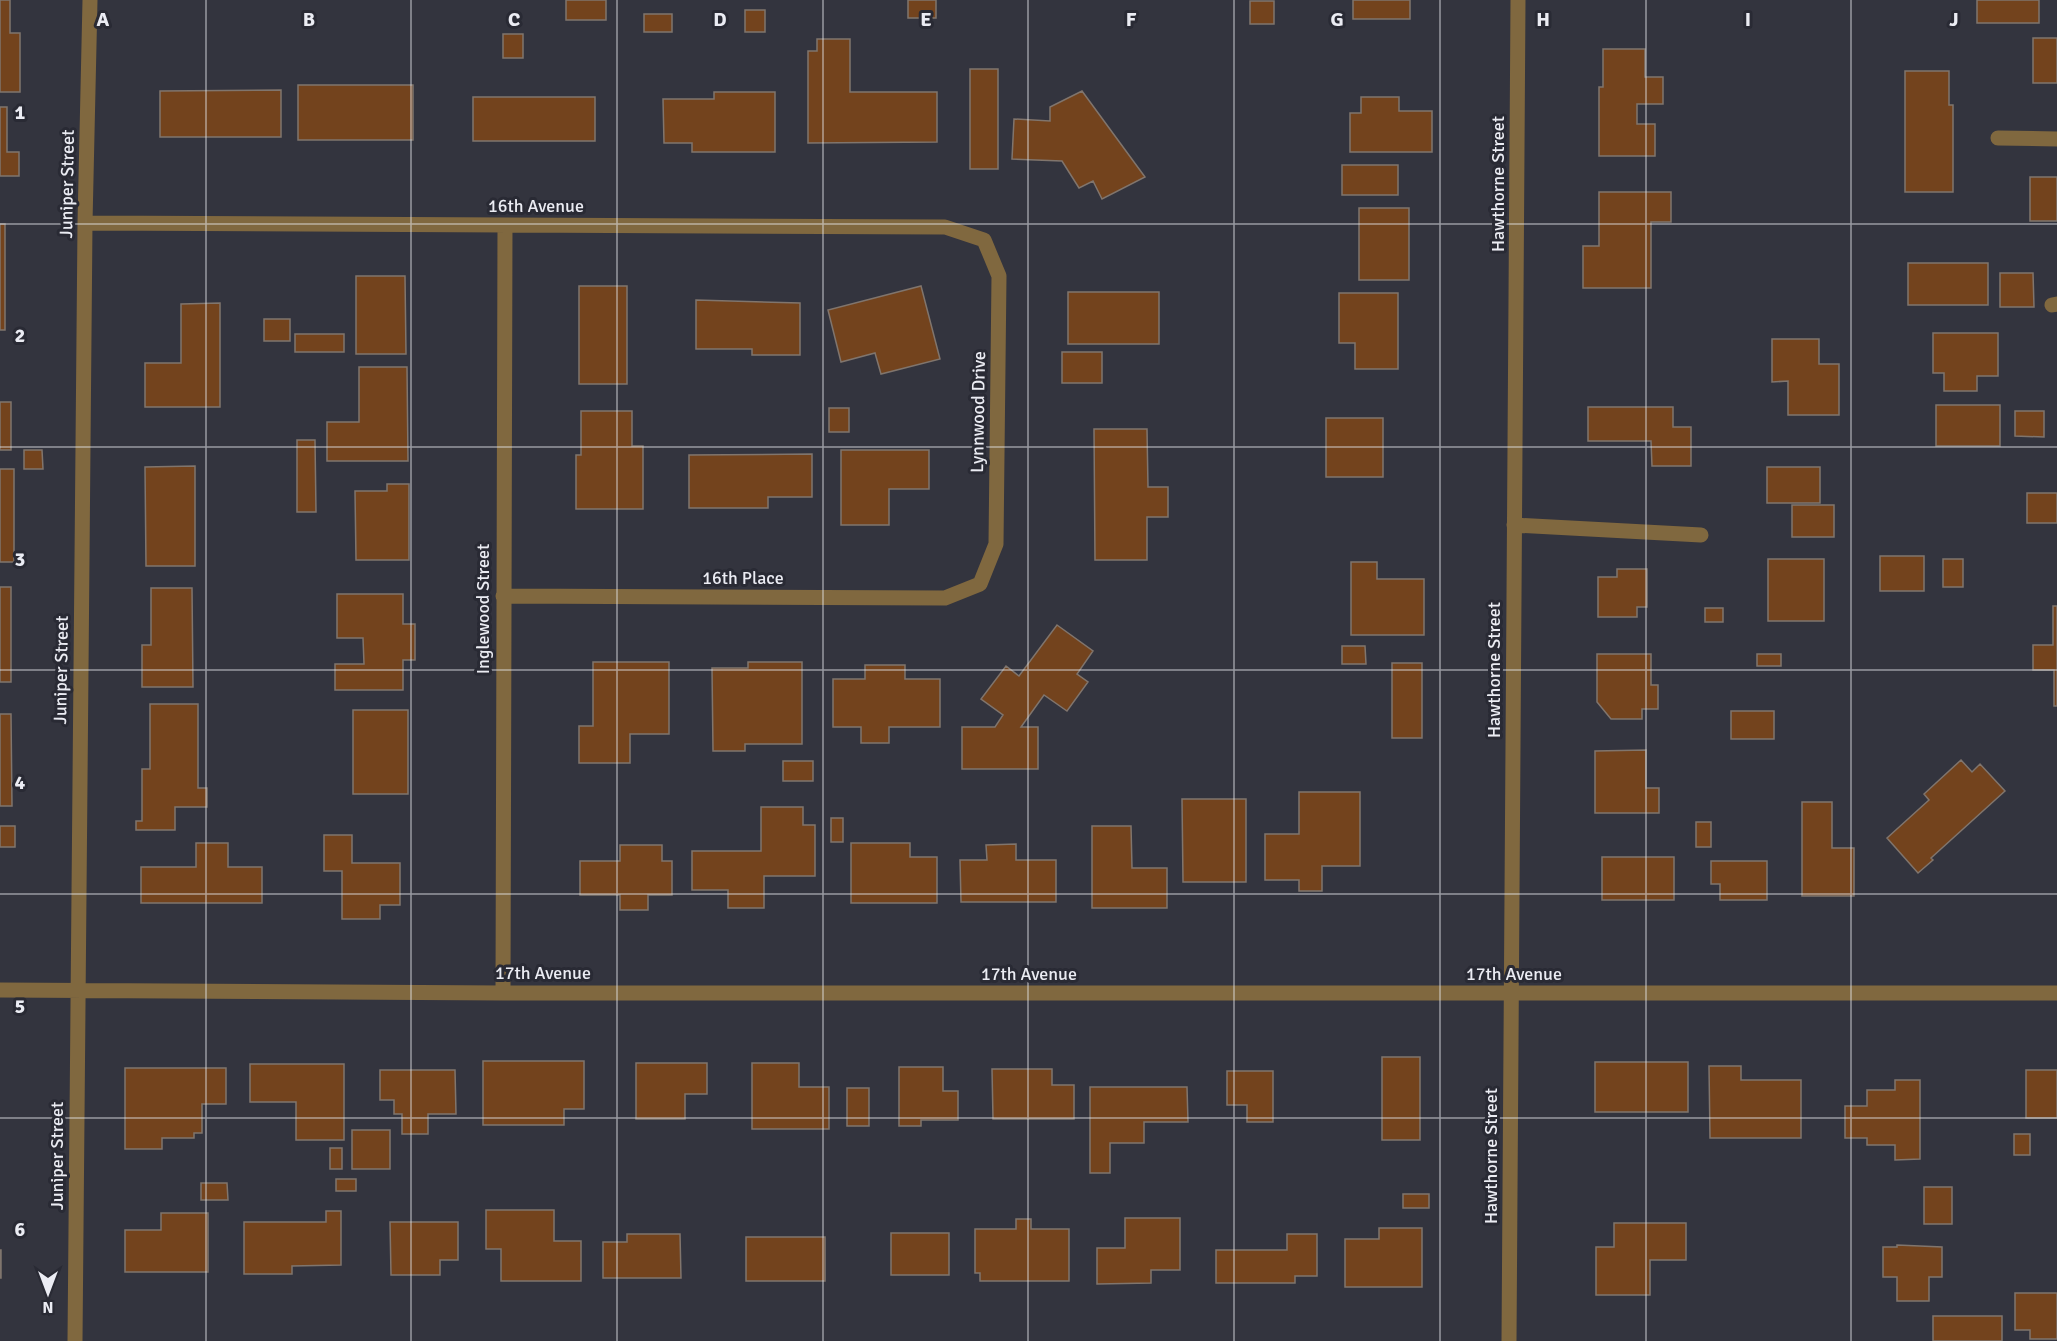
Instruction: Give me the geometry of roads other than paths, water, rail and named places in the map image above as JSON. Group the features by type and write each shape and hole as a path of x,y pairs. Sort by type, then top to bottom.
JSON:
{"street":[{"name":"Juniper Street","path":"75,1341 85,223 90,0"},
{"name":"Hawthorne Street","path":"1509,1341 1518,0"},
{"path":"1998,138 2057,139"},
{"name":"16th Avenue","path":"85,223 945,227 984,240"},
{"name":"Inglewood Street","path":"503,993 502,596 505,225"},
{"name":"Lynnwood Drive","path":"980,584 996,544 999,288 999,276 984,240"},
{"path":"1514,525 1701,536"},
{"name":"16th Place","path":"502,596 945,598 980,584"},
{"name":"17th Avenue","path":"0,990 503,993 2057,993"}]}
